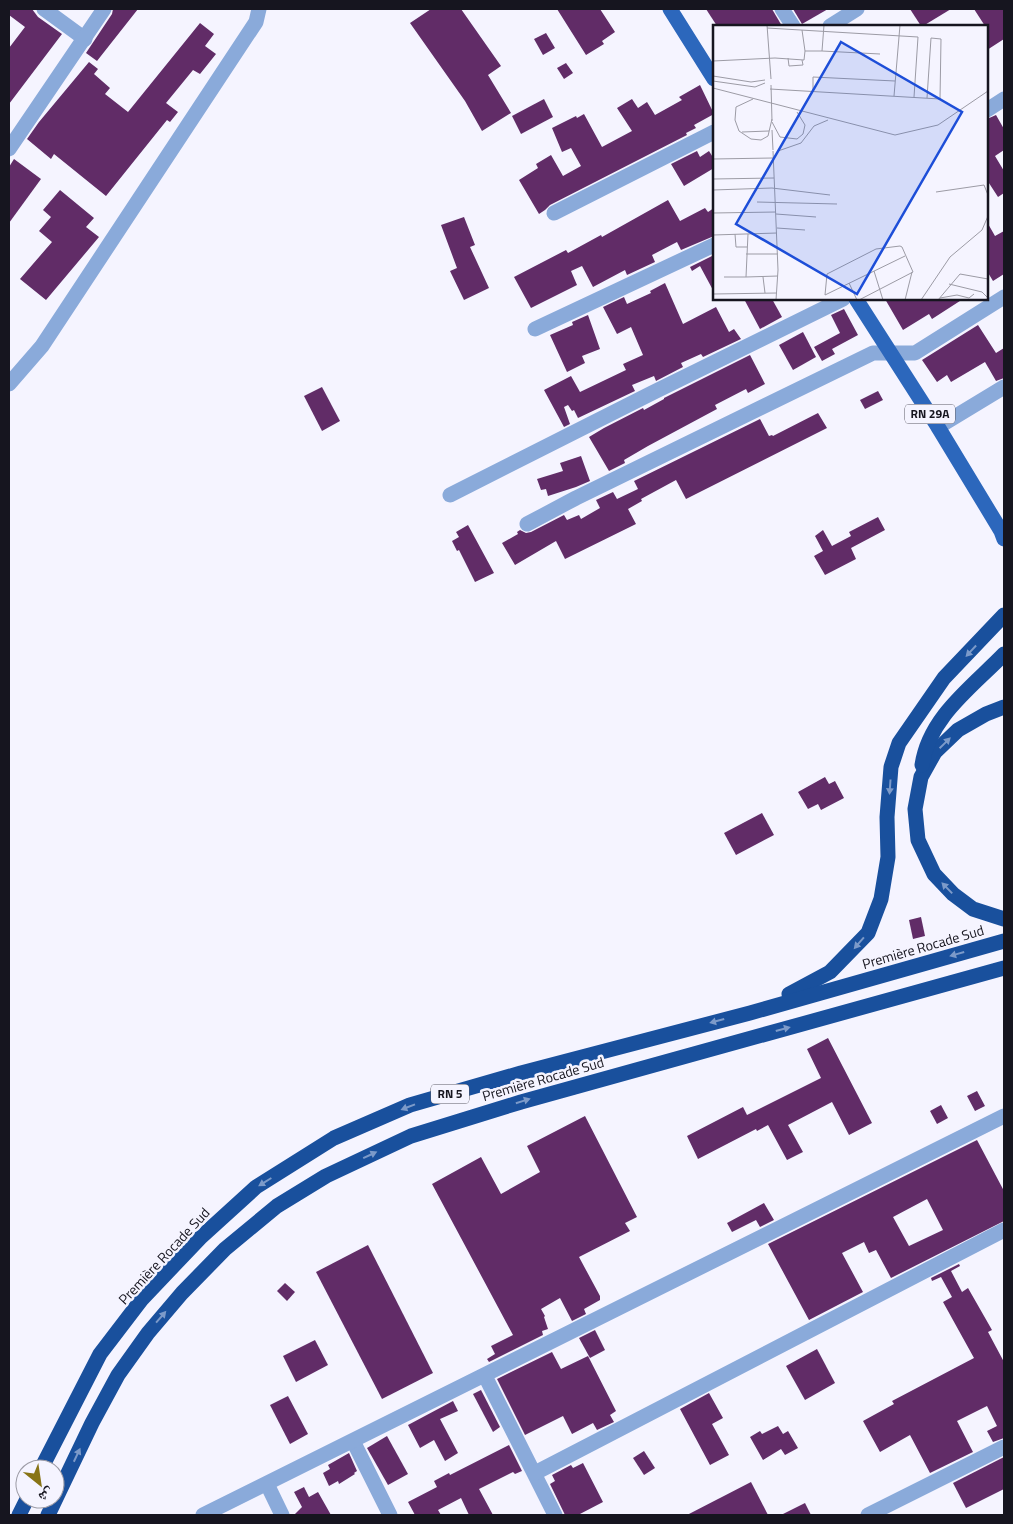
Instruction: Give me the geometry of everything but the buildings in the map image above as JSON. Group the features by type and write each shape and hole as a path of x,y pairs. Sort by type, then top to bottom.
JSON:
{"highway":[{"path":"750,1013 808,985 830,972 868,933 881,899 888,857 887,817 891,767 899,743 944,678 1004,615"},
{"path":"1004,654 945,712 932,732 924,754 914,809 918,840 934,874 953,894 973,909 1004,919"},
{"path":"920,777 934,752 958,730 986,714 1004,707"},
{"name":"Première Rocade Sud","path":"45,1459 100,1354 142,1299 200,1238 256,1187 334,1138 410,1105 522,1073 750,1013 1004,941"},
{"name":"Première Rocade Sud","path":"48,1515 92,1423 118,1375 148,1333 182,1293 225,1249 277,1206 326,1176 411,1136 521,1102 1004,968"}],"main road":[{"path":"670,9 713,77"},
{"name":"RN 29A","path":"857,300 892,353 1003,535"}],"street":[{"path":"44,9 85,39"},
{"path":"9,149 104,9"},
{"path":"9,384 42,346 256,22 259,9"},
{"path":"782,9 792,25"},
{"path":"832,25 856,9"},
{"path":"988,109 1004,99"},
{"path":"554,213 713,133"},
{"path":"535,329 713,245"},
{"path":"526,524 873,353 915,353 1004,297"},
{"path":"450,495 841,300"},
{"path":"938,427 1004,386"},
{"path":"203,1515 1004,1116"},
{"path":"535,1473 1004,1230"},
{"path":"485,1376 555,1515"},
{"path":"353,1441 390,1515"},
{"path":"868,1515 1004,1448"},
{"path":"267,1484 282,1515"}]}
